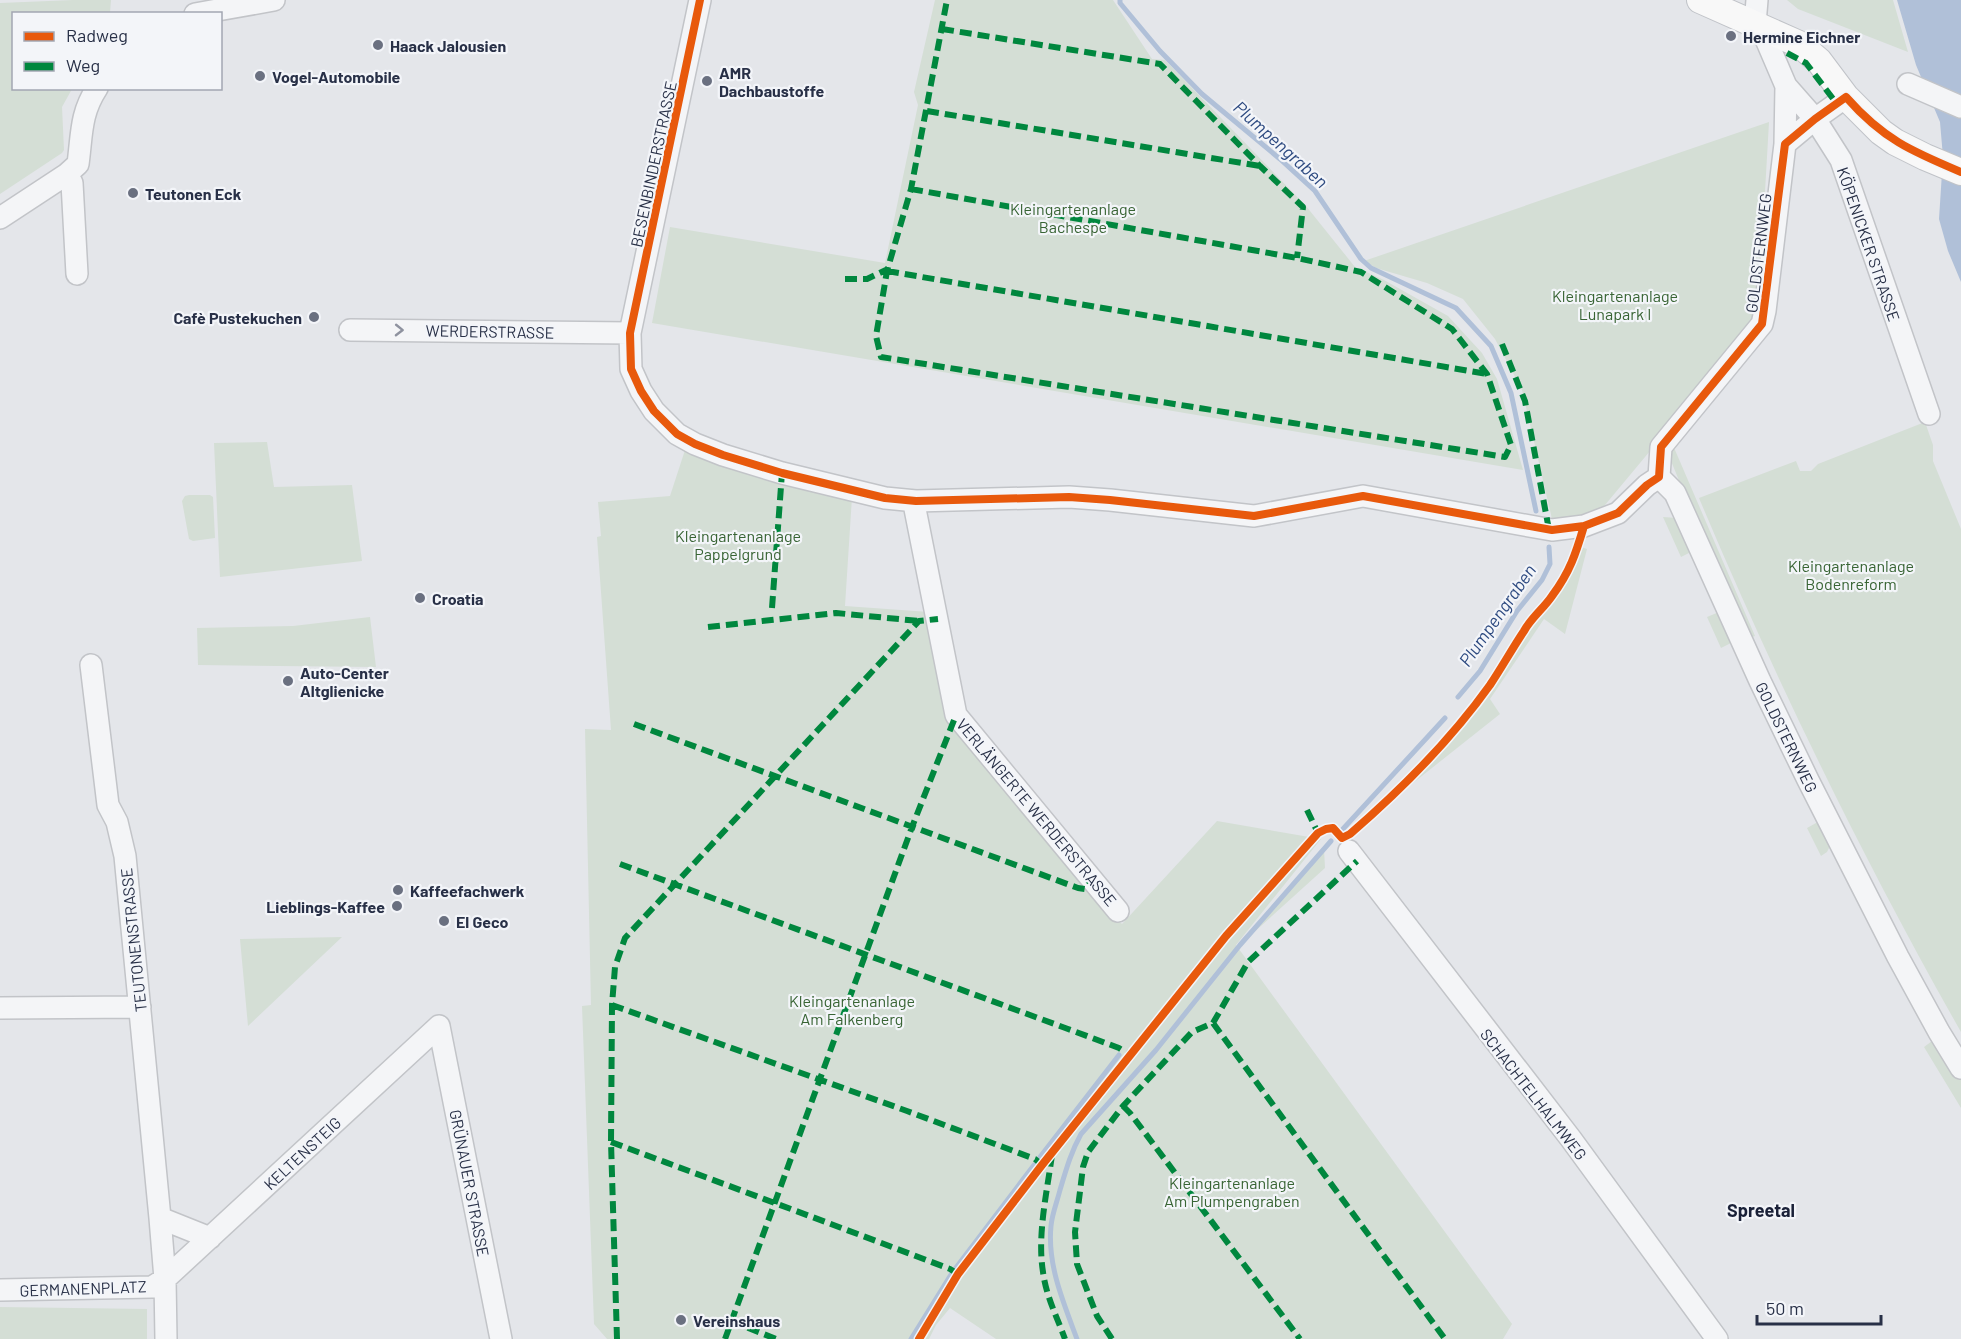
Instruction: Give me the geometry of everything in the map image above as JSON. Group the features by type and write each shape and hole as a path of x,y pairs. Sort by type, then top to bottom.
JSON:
{"main road":[{"path":"1700,0 1756,12 1809,52 1846,97 1881,132 1895,142 1961,172"}],"street":[{"path":"206,12 274,0"},
{"name":"BESENBINDERSTRASSE","path":"630,333 700,0"},
{"name":"GOLDSTERNWEG","path":"1756,12 1785,87 1785,144 1762,324 1661,447 1659,477 1675,493 1760,681 1826,816 1908,976 1961,1068"},
{"path":"1908,84 1961,107"},
{"name":"KÖPENICKER STRASSE","path":"1785,87 1815,118 1841,160 1929,414"},
{"path":"0,218 68,174 78,164 82,121 96,90"},
{"path":"1785,144 1815,118 1846,97"},
{"path":"68,174 72,183 77,274"},
{"name":"WERDERSTRASSE","path":"350,330 630,333"},
{"path":"630,333 631,369 641,391 654,411 677,434 694,444 723,455 782,473 885,498 916,501 1068,497 1254,516 1363,496 1552,531 1584,526 1618,513 1647,484 1659,477"},
{"name":"VERLÄNGERTE WERDERSTRASSE","path":"916,501 915,509 956,715 1119,911"},
{"name":"TEUTONENSTRASSE","path":"91,665 108,805 117,822 125,856 160,1218 165,1279 166,1339"},
{"name":"SCHACHTELHALMWEG","path":"1349,850 1571,1139 1717,1339"},
{"path":"0,1008 140,1007"},
{"name":"KELTENSTEIG","path":"165,1279 439,1026"},
{"name":"GRÜNAUER STRASSE","path":"439,1026 501,1339"},
{"path":"160,1218 210,1238"},
{"name":"GERMANENPLATZ","path":"0,1290 152,1287 165,1279"}],"green space":[{"path":"111,0 110,12 12,12 12,90 71,90 62,107 64,150 62,153 0,194 0,3"},
{"name":"Kleingartenanlage Bachespe","path":"935,0 1113,0 1152,59 1165,60 1306,206 1355,267 1384,280 1448,316 1482,353 1497,379 1523,470 652,323 670,227 885,263 918,105 914,92"},
{"path":"1787,0 1893,0 1908,52 1798,9"},
{"name":"Kleingartenanlage Lunapark I","path":"1769,122 1758,314 1745,337 1605,505 1587,515 1552,519 1522,390 1495,339 1463,299 1427,283 1376,268 1364,261"},
{"name":"Kleingartenanlage Bodenreform","path":"1925,422 1933,445 1933,461 1961,529 1961,1032 1822,769 1699,498 1796,461 1800,471 1811,471 1818,464"},
{"path":"267,442 274,487 352,485 362,561 220,577 214,443"},
{"path":"1672,443 1755,636 1750,638 1687,500 1669,456"},
{"name":"Kleingartenanlage Am Falkenberg","path":"686,447 852,497 845,606 929,612 946,707 1100,902 1122,924 1217,821 1321,839 1236,945 1512,1324 1503,1339 996,1339 950,1308 936,1325 929,1339 607,1339 594,1324 582,1006 591,1005 585,729 611,730 597,537 601,536 598,502 670,496"},
{"path":"185,496 213,497 215,538 193,541 189,539 182,501"},
{"path":"1663,517 1677,518 1691,552 1681,557"},
{"path":"1581,547 1587,549 1565,634 1544,619 1490,699 1500,714 1379,810 1438,753 1495,681 1528,628 1562,590"},
{"path":"1719,612 1733,642 1721,648 1707,617"},
{"path":"370,617 376,667 198,665 197,628 293,626"},
{"path":"1816,823 1821,824 1831,844 1827,852 1821,856 1807,828"},
{"path":"1324,849 1325,868 1240,945"},
{"path":"342,937 248,1026 240,939"},
{"path":"1936,1038 1961,1080 1961,1108 1924,1047"},
{"path":"0,1307 147,1309 147,1339 0,1339"}],"water":[{"path":"1897,0 1961,0 1961,282 1948,251 1939,219 1943,157 1940,122 1916,65"}],"waterway":[{"name":"Plumpengraben","path":"1120,0 1120,3 1160,51 1202,94 1315,191 1361,259 1371,268 1456,308 1491,346 1511,393 1536,511"},
{"name":"Plumpengraben","path":"1458,697 1480,671 1517,611 1542,580 1550,564 1549,547"},
{"name":"Plumpengraben","path":"1342,830 1445,718"},
{"name":"Plumpengraben","path":"1077,1339 1054,1270 1050,1241 1053,1212 1077,1141 1156,1050 1240,945 1331,841"},
{"path":"1040,1157 1119,1055"},
{"path":"955,1269 1034,1165"},
{"path":"911,1339 952,1273"}],"marked path":[{"path":"911,189 1297,258 1361,272 1452,329 1487,374 1511,445 1505,457 881,357 876,336 887,271 911,189 947,0"},
{"path":"942,29 1160,64 1303,207 1297,258"},
{"path":"1787,53 1806,63 1837,104"},
{"path":"927,111 1260,166"},
{"path":"845,279 867,279 888,269"},
{"path":"887,271 1487,374"},
{"path":"1502,344 1525,401 1549,530"},
{"path":"772,608 782,473"},
{"path":"708,627 836,613 919,621"},
{"path":"617,1339 611,1142 612,1005 615,967 625,938 919,621 938,619"},
{"path":"725,1339 912,827 956,715"},
{"path":"634,724 1078,888 1085,889 1091,880"},
{"path":"1307,810 1318,833"},
{"path":"1112,1339 1097,1316 1077,1264 1075,1232 1083,1167 1088,1152 1123,1106 1192,1032 1213,1023 1248,962 1357,861"},
{"path":"620,864 1119,1048 1130,1055"},
{"path":"612,1005 907,1111 1035,1159 1042,1165"},
{"path":"1213,1023 1445,1339"},
{"path":"1123,1106 1300,1339"},
{"path":"611,1142 950,1269 958,1274"},
{"path":"1052,1155 1043,1214 1041,1258 1047,1290 1065,1339"},
{"path":"731,1321 776,1339"}],"cycle path":[{"path":"700,0 630,333 631,369 654,411 677,434 695,444 782,473 885,498 916,501 1069,497 1254,516 1363,496 1552,530 1584,526 1618,513 1647,485 1659,477 1661,447 1762,324 1785,144 1846,97 1885,134 1912,150 1961,172"},
{"path":"919,1339 958,1274 1042,1165 1226,936 1318,833 1333,828 1342,838 1350,834 1407,782 1459,726 1490,685 1527,626 1558,587 1572,562 1584,526"}],"place":[{"name":"Hermine Eichner","path":"1731,36"},
{"name":"Haack Jalousien","path":"378,45"},
{"name":"Vogel-Automobile","path":"260,76"},
{"name":"AMR Dachbaustoffe","path":"707,81"},
{"name":"Teutonen Eck","path":"133,193"},
{"name":"Cafè Pustekuchen","path":"314,317"},
{"name":"Croatia","path":"420,598"},
{"name":"Auto-Center Altglienicke","path":"288,681"},
{"name":"Kaffeefachwerk","path":"398,890"},
{"name":"Lieblings-Kaffee","path":"397,906"},
{"name":"El Geco","path":"444,921"},
{"name":"Vereinshaus","path":"681,1320"}],"district":[{"name":"Spreetal","path":"1761,1210"}],"park label":[{"name":"Kleingartenanlage Pappelgrund","path":"738,544"},
{"name":"Kleingartenanlage Am Plumpengraben","path":"1232,1191"}]}
